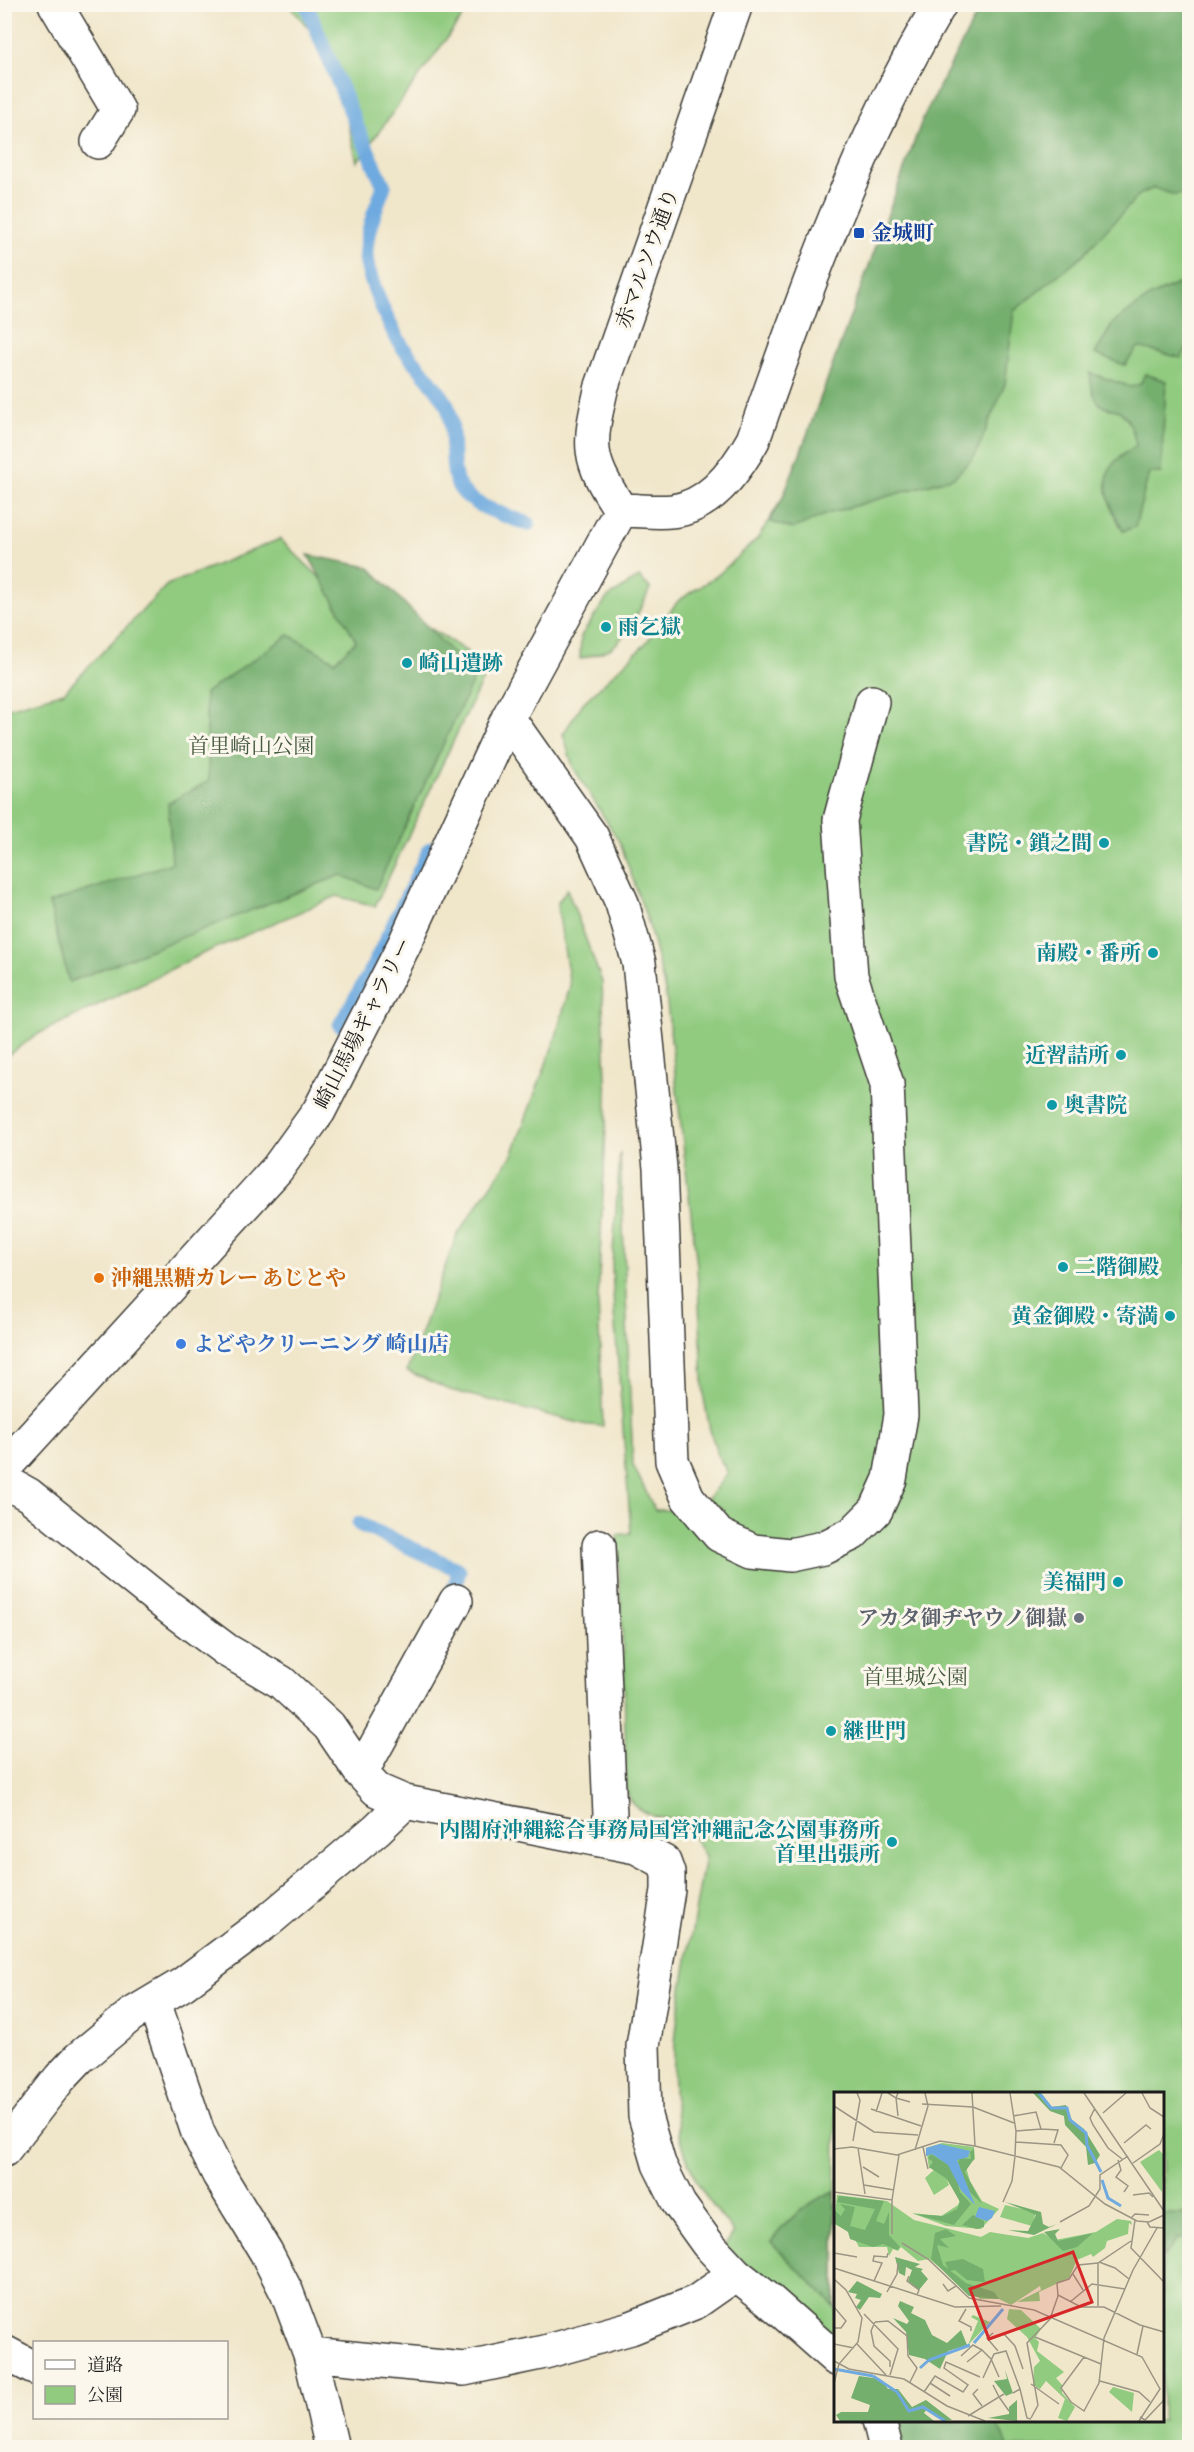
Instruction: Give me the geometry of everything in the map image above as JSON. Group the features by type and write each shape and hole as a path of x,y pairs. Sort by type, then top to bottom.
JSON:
{"street":[{"path":"55,4 118,110 98,142"},
{"name":"赤マルソウ通り","path":"621,510 601,479 594,458 591,434 602,387 736,4"},
{"path":"621,510 674,511 692,505 710,496 741,462 753,440 826,237 865,147 911,53 940,4"},
{"name":"崎山馬場ギャラリー","path":"4,1468 278,1169 319,1111 404,945 508,718 621,510"},
{"path":"508,718 592,837 622,903 639,963 660,1168 672,1461 688,1498 719,1534 753,1551 790,1555 823,1548 852,1534 876,1510 890,1479 901,1415 888,1084 851,976 840,820 872,702"},
{"path":"4,1481 29,1495 226,1650 281,1682 329,1726 361,1773 377,1790 405,1802 636,1847 652,1853 664,1862 668,1874 668,1890 643,2046 645,2116 659,2164 678,2204 707,2243 736,2274 834,2357"},
{"path":"599,1546 610,1815 608,1842"},
{"path":"361,1773 456,1601"},
{"path":"4,2150 60,2078 79,2058 131,2015 154,2002 270,1919 377,1829 405,1802"},
{"path":"154,2002 198,2133 219,2175 266,2252 287,2293 310,2354 332,2448"},
{"path":"310,2354 464,2369 545,2352 631,2328 696,2302 736,2274"},
{"path":"4,2352 33,2367"},
{"path":"879,2422 886,2448"}],"green space":[{"path":"289,5 471,5 357,162 333,57"},
{"name":"首里城公園","path":"984,5 1189,5 1189,2447 898,2447 891,2422 1164,2422 1164,2092 834,2092 834,2336 724,2246 734,2233 701,2189 688,2162 675,2107 674,2050 677,2021 705,1856 681,1818 655,1817 640,1810 629,1798 626,1790 624,1668 617,1535 631,1533 612,1265 620,1153 633,1465 655,1510 674,1510 689,1522 728,1473 718,1456 704,1399 697,1266 666,995 649,925 620,843 573,767 563,734 583,703 645,644 678,601 719,574 758,538 782,499 923,118"},
{"path":"984,5 1189,5 1189,193 1174,195 1154,188 1139,195 1084,254 1014,311 1005,384 975,456 954,477 827,514 792,529 769,521 782,499 803,446 923,118"},
{"path":"1189,279 1189,346 1181,358 1138,347 1125,365 1095,354 1113,323 1151,296"},
{"path":"1090,373 1131,387 1140,384 1145,374 1166,381 1161,473 1149,473 1135,527 1123,531 1108,497 1107,479 1114,463 1136,445 1126,417 1119,411 1100,405 1097,401"},
{"name":"首里崎山公園","path":"280,539 340,597 399,608 489,666 375,906 337,896 202,954 40,1033 5,1057 5,709 64,692 167,585"},
{"path":"308,555 369,567 475,676 376,889 341,875 69,982 49,903 172,863 168,803 209,781 205,693 289,635 335,661 356,641"},
{"path":"639,577 650,588 628,629 611,648 580,659 581,636 607,598"},
{"path":"567,889 602,982 607,1103 598,1301 603,1426 587,1425 450,1390 407,1371 456,1237 512,1155 555,1040 570,986 557,904"},
{"path":"834,2192 834,2306 771,2242 784,2226 817,2200"},
{"path":"1164,2214 1190,2214 1189,2239 1177,2239 1164,2257"},
{"path":"904,2422 995,2422 1009,2447 902,2447 899,2433"}],"waterway":[{"path":"306,4 384,186 366,248 368,267 381,305 404,349 446,403 450,413 454,471 460,488 482,506 528,524"},
{"path":"340,1025 370,973 430,849"},
{"path":"359,1524 459,1570 454,1590 448,1601"}],"place":[{"name":"金城町","path":"859,233"},
{"name":"雨乞獄","path":"606,627"},
{"name":"崎山遺跡","path":"407,663"},
{"name":"書院・鎖之間","path":"1104,843"},
{"name":"南殿・番所","path":"1153,953"},
{"name":"近習詰所","path":"1121,1055"},
{"name":"奥書院","path":"1052,1105"},
{"name":"二階御殿","path":"1063,1267"},
{"name":"沖縄黒糖カレー あじとや","path":"99,1278"},
{"name":"黄金御殿・寄満","path":"1170,1316"},
{"name":"よどやクリーニング 崎山店","path":"181,1344"},
{"name":"美福門","path":"1118,1582"},
{"name":"アカタ御ヂヤウノ御嶽","path":"1079,1618"},
{"name":"継世門","path":"831,1731"},
{"name":"内閣府沖縄総合事務局国営沖縄記念公園事務所 首里出張所","path":"892,1842"}]}
